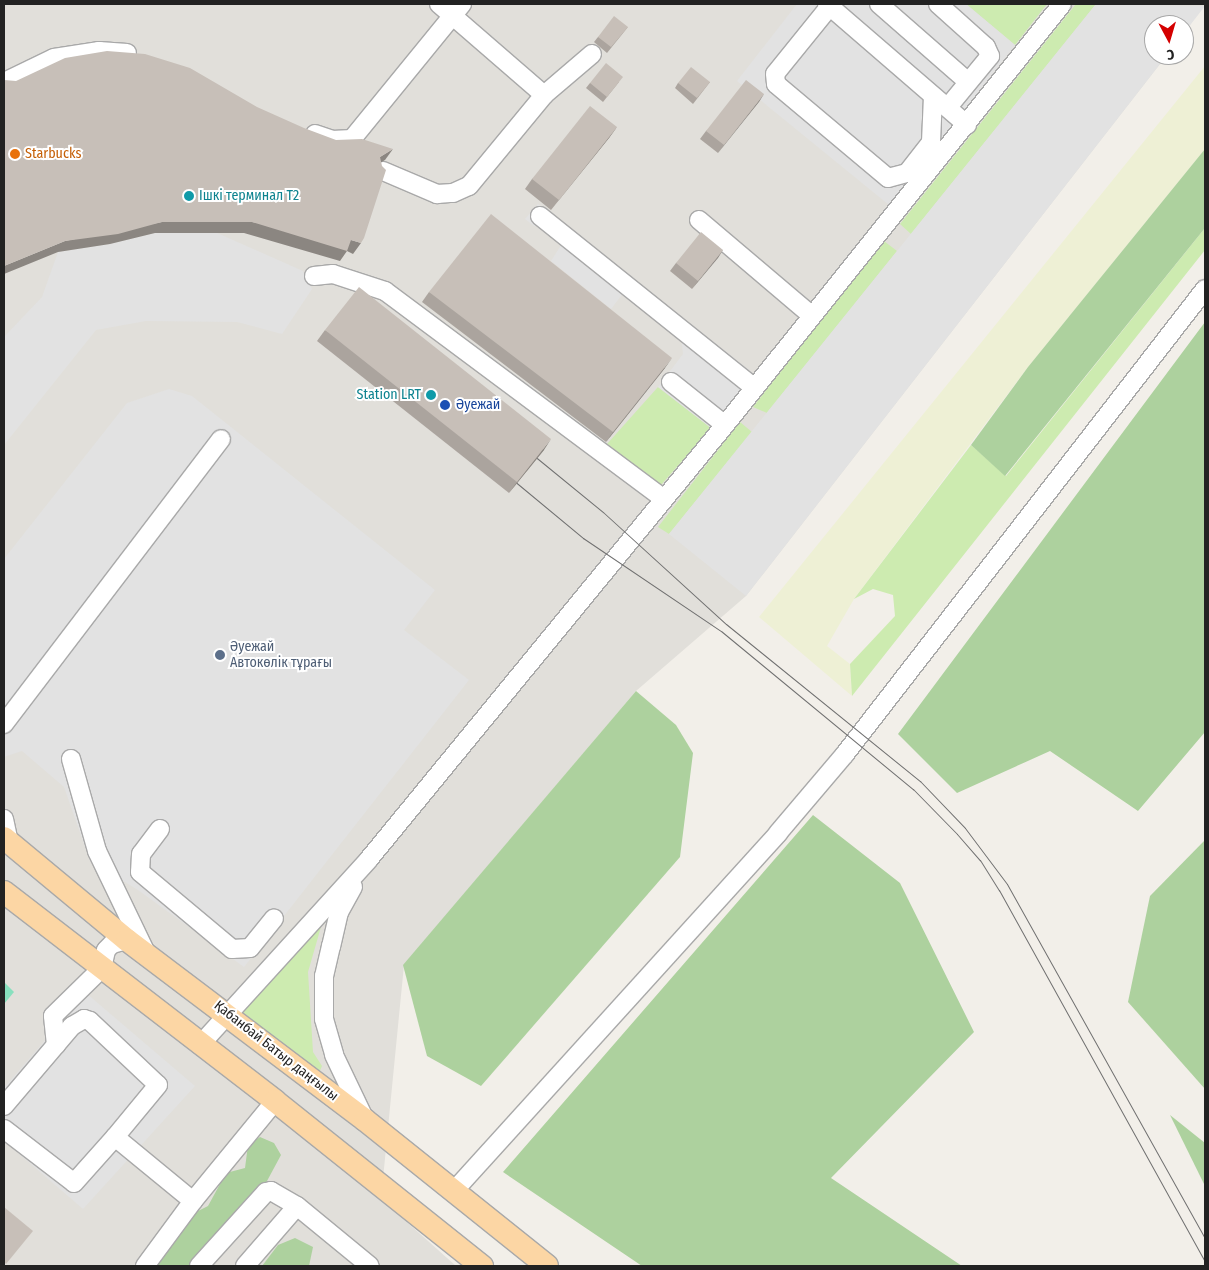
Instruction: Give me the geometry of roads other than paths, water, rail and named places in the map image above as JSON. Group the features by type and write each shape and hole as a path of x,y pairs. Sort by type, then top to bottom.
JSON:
{"main road":[{"name":"Қабанбай Батыр даңғылы","path":"6,840 127,940 228,1014 365,1120 547,1266"},
{"path":"4,892 275,1101 482,1266"}],"lane":[{"path":"439,4 458,9 544,95"},
{"path":"879,4 967,81"},
{"path":"938,4 989,51 986,62 967,81 948,107"},
{"path":"200,1045 369,859 755,388 811,315 1062,4"},
{"path":"933,96 931,142 908,173 888,178 776,84 775,74 828,5 966,124"},
{"path":"300,129 332,140 352,139 458,9"},
{"path":"4,82 54,58 99,51 140,54"},
{"path":"383,171 437,194 453,193 469,186 544,95 592,54"},
{"path":"540,216 755,388"},
{"path":"699,220 811,315"},
{"path":"314,276 333,274 385,291 664,499"},
{"path":"453,1192 778,833 833,768 1205,289"},
{"path":"671,382 725,425"},
{"path":"4,724 221,439"},
{"path":"71,759 97,851 146,953"},
{"path":"4,820 6,840"},
{"path":"160,829 141,854 140,872 232,950 250,948 274,918"},
{"path":"365,1120 334,1055 324,1019 324,976 339,912 369,859"},
{"path":"56,1045 53,1016 102,968 106,950 127,940"},
{"path":"4,1106 78,1021 90,1021 157,1080 156,1089 74,1183 4,1129"},
{"path":"145,1266 193,1201 275,1101"},
{"path":"115,1137 193,1201"},
{"path":"199,1266 266,1192 277,1192 297,1206 370,1266"},
{"path":"245,1266 297,1206"}],"tram line":[{"path":"527,450 604,513 726,624 920,781 965,828 1007,884 1205,1239"},
{"path":"507,475 583,538 721,631 913,789 957,834 980,860 999,890 1205,1262"}],"place":[{"name":"Starbucks","path":"15,154"},
{"name":"Ішкі терминал T2","path":"189,196"},
{"name":"Station LRT","path":"431,395"},
{"name":"Әуежай","path":"445,405"},
{"name":"Әуежай Автокөлік тұрағы","path":"220,655"}]}
